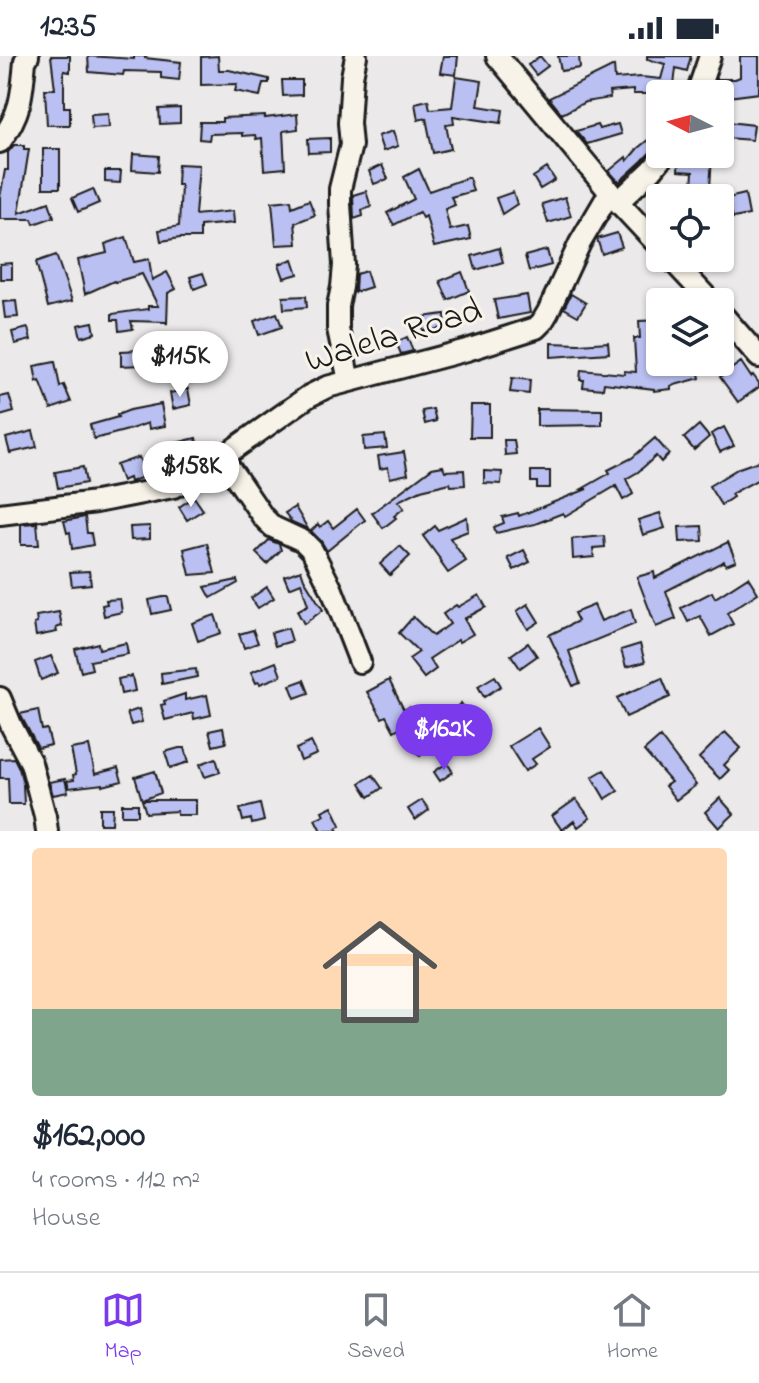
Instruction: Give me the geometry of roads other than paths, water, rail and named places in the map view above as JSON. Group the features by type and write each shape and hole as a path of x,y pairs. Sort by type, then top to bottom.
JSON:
{"street":[{"path":"0,142 19,108 28,56"},
{"path":"349,381 338,329 344,265 340,189 351,145 349,123 356,56"},
{"path":"497,56 646,232"},
{"path":"702,80 710,56"},
{"name":"Walela Road","path":"0,514 96,502 173,487 197,475 309,396 327,387 467,350 536,328 548,312 580,243 614,197 654,168"},
{"path":"683,272 698,288"},
{"path":"734,328 759,357"},
{"path":"222,457 263,517 273,527 303,541 312,550 332,590 360,662"},
{"path":"0,698 31,763 47,831"}]}
